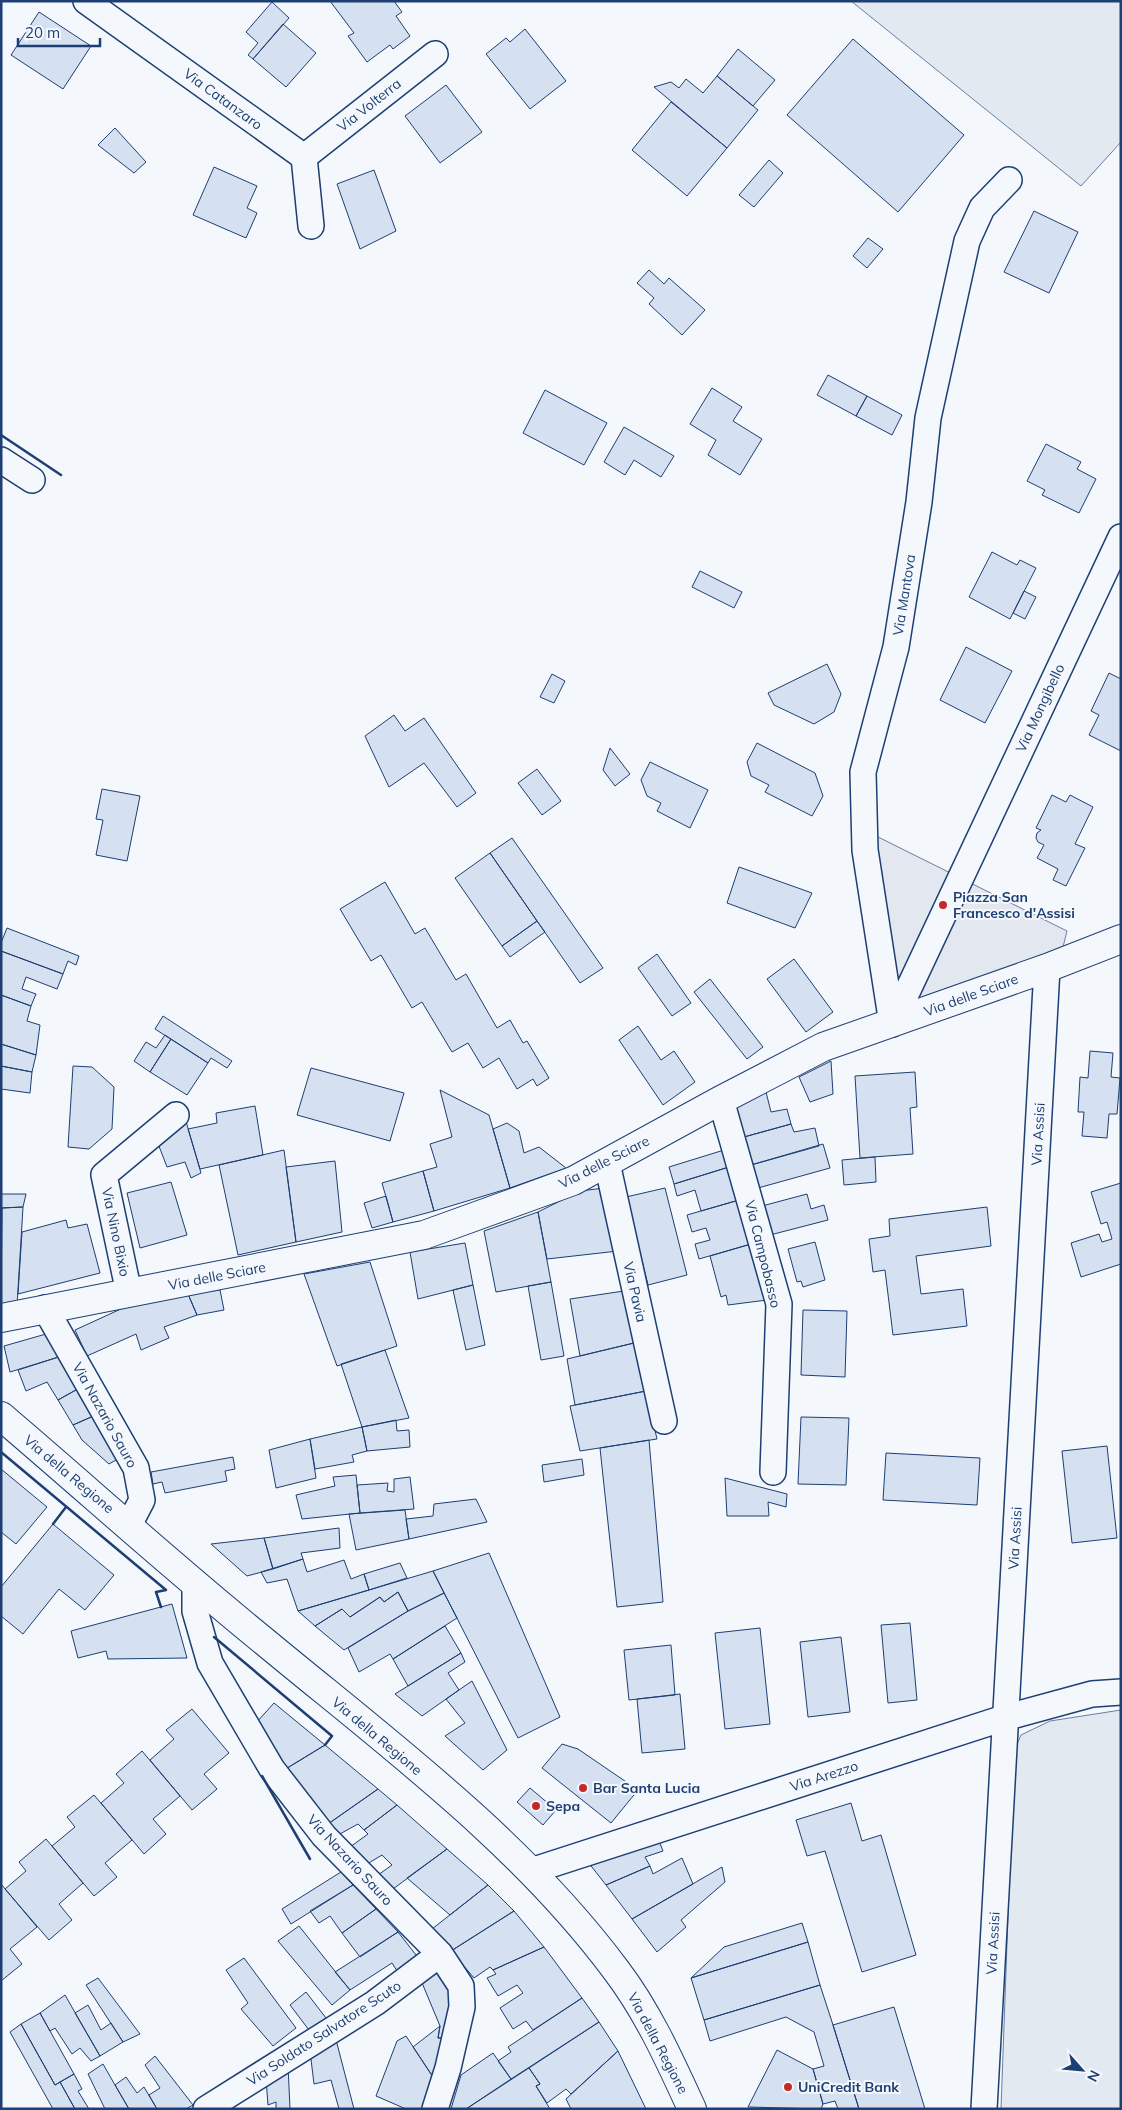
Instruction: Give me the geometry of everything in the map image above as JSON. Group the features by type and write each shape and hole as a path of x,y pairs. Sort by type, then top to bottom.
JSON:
{"street":[{"name":"Via Catanzaro","path":"86,1 304,157"},
{"name":"Via Volterra","path":"304,157 435,54"},
{"path":"304,157 311,226"},
{"name":"Via Mantova","path":"892,1024 865,850 863,772 896,647 919,502 928,418 967,241 982,208 1009,180"},
{"path":"1,460 32,480"},
{"name":"Via Mongibello","path":"892,1024 1121,537"},
{"name":"Via delle Sciare","path":"1,1318 424,1235 573,1181 823,1047 1047,968 1121,938"},
{"name":"Via Assisi","path":"984,2109 1004,1718 1047,968"},
{"name":"Via Campobasso","path":"721,1100 778,1304 773,1472"},
{"name":"Via Nino Bixio","path":"129,1292 104,1175 176,1115"},
{"name":"Via Pavia","path":"607,1162 664,1421"},
{"name":"Via Nazario Sauro","path":"45,1308 136,1468 142,1500 129,1525"},
{"name":"Via della Regione","path":"1,1416 195,1583 446,1793 531,1871 565,1907 616,1970 641,2006 668,2057 692,2109"},
{"name":"Via Nazario Sauro","path":"195,1583 195,1611 210,1663 272,1769 324,1836 440,1954 461,1986 462,2007 448,2068 435,2109"},
{"name":"Via Arezzo","path":"531,1871 1004,1718 1092,1694 1121,1692"},
{"name":"Via Soldato Salvatore Scuto","path":"206,2109 375,2003 440,1954"}],"shaded area":[{"path":"851,1 1121,1 1121,142 1081,186"},
{"name":"Piazza San Francesco d'Assisi","path":"864,830 1067,931 1059,963 892,1024"},
{"path":"1121,1710 1121,2109 1001,2109 1014,1751 1021,1735 1050,1721"}],"building":[{"path":"330,1 394,1 402,12 396,16 410,36 393,49 390,45 367,62 348,36 354,33"},
{"path":"272,2 289,18 253,59 248,55 258,43 246,32"},
{"path":"39,12 91,46 63,89 11,55"},
{"path":"283,24 316,53 286,87 253,59"},
{"path":"525,29 566,81 530,109 486,54 506,38 510,42"},
{"path":"853,39 964,135 898,212 787,115"},
{"path":"738,49 775,80 753,106 717,76"},
{"path":"717,76 758,110 727,148 654,87 671,82 679,88 686,79 703,93"},
{"path":"446,85 482,132 440,163 405,116"},
{"path":"671,102 727,148 687,196 632,150"},
{"path":"115,128 146,162 134,173 98,145"},
{"path":"769,160 783,173 754,207 739,195"},
{"path":"214,167 257,186 247,208 257,213 246,238 193,215"},
{"path":"374,170 396,231 360,249 337,184"},
{"path":"1034,211 1078,232 1049,293 1004,272"},
{"path":"868,238 883,249 867,268 853,256"},
{"path":"649,270 664,284 669,278 705,310 682,335 649,304 654,298 637,283"},
{"path":"828,375 867,396 856,416 817,395"},
{"path":"712,388 742,407 733,421 762,439 740,475 708,455 716,440 690,424"},
{"path":"545,390 607,423 584,465 523,433"},
{"path":"867,396 902,415 892,435 856,416"},
{"path":"624,427 674,456 661,477 634,460 625,475 604,462"},
{"path":"1046,444 1081,462 1077,469 1096,479 1079,513 1042,495 1045,490 1027,481"},
{"path":"992,552 1017,565 1020,560 1036,568 1010,619 969,597"},
{"path":"700,571 742,592 734,608 692,587"},
{"path":"1024,591 1036,597 1025,619 1013,613"},
{"path":"966,647 1012,671 985,723 940,700"},
{"path":"827,664 841,694 834,712 814,724 774,705 768,693"},
{"path":"1109,673 1121,679 1121,751 1089,735 1099,715 1091,711"},
{"path":"552,674 565,681 554,703 540,697"},
{"path":"394,715 405,731 424,718 476,793 457,807 424,763 389,787 365,736"},
{"path":"757,743 815,773 823,796 812,816 765,792 769,785 751,776 747,762"},
{"path":"610,748 630,774 615,786 603,770"},
{"path":"650,762 708,790 690,828 657,811 661,803 647,796 641,780"},
{"path":"537,769 561,801 542,815 518,783"},
{"path":"102,789 140,796 127,861 96,855 103,820 96,819"},
{"path":"1052,795 1066,802 1070,795 1093,807 1075,844 1085,848 1066,886 1053,880 1058,869 1037,858 1044,845 1038,842 1036,838 1037,833 1041,830 1036,828"},
{"path":"512,838 603,968 580,983 490,853"},
{"path":"490,853 537,921 502,946 455,878"},
{"path":"739,867 812,893 795,928 727,903"},
{"path":"385,882 415,934 425,928 456,980 466,974 497,1028 510,1020 523,1043 527,1041 549,1078 537,1086 533,1079 517,1089 499,1058 483,1068 468,1043 452,1052 422,1002 412,1008 381,955 371,961 340,909"},
{"path":"537,921 545,932 510,957 502,946"},
{"path":"7,928 79,956 76,965 68,961 63,974 1,951 1,943"},
{"path":"1,951 63,974 57,989 26,977 22,989 36,994 31,1006 1,995"},
{"path":"657,954 691,1003 672,1016 638,968"},
{"path":"794,959 833,1012 806,1032 767,979"},
{"path":"710,979 763,1047 747,1059 694,992"},
{"path":"1,995 31,1006 27,1021 40,1025 36,1055 1,1044"},
{"path":"163,1016 232,1061 227,1068 211,1058 208,1063 155,1029"},
{"path":"638,1026 661,1060 674,1051 695,1082 663,1105 619,1040"},
{"path":"165,1035 171,1039 150,1072 134,1061 146,1042 156,1048"},
{"path":"171,1039 208,1063 187,1095 150,1072"},
{"path":"1,1044 36,1055 32,1072 1,1066"},
{"path":"1090,1051 1113,1053 1111,1077 1120,1078 1117,1114 1109,1114 1107,1138 1082,1136 1084,1112 1078,1112 1080,1077 1088,1078"},
{"path":"831,1061 833,1094 810,1102 799,1077"},
{"path":"1,1066 32,1072 30,1093 1,1089"},
{"path":"73,1066 92,1067 114,1087 112,1129 89,1149 68,1147"},
{"path":"311,1068 404,1093 390,1141 297,1115"},
{"path":"915,1072 917,1107 910,1108 913,1154 860,1158 855,1076"},
{"path":"440,1090 489,1115 510,1188 434,1211 423,1171 437,1167 430,1144 452,1137"},
{"path":"766,1092 771,1112 787,1109 791,1124 744,1137 736,1107"},
{"path":"255,1106 263,1155 200,1169 188,1129 217,1123 216,1113"},
{"path":"185,1118 201,1173 191,1178 185,1162 167,1167 157,1141"},
{"path":"507,1123 519,1131 524,1153 539,1147 566,1168 510,1188 493,1129"},
{"path":"791,1124 794,1132 815,1128 819,1146 751,1165 744,1137"},
{"path":"823,1144 830,1168 758,1188 751,1165"},
{"path":"284,1150 296,1242 238,1255 219,1165"},
{"path":"724,1150 729,1167 674,1184 669,1167"},
{"path":"875,1157 876,1182 844,1185 842,1160"},
{"path":"335,1161 342,1232 296,1242 286,1167"},
{"path":"729,1167 739,1200 701,1211 695,1190 677,1196 674,1184"},
{"path":"423,1171 434,1211 393,1222 382,1183"},
{"path":"171,1182 187,1235 140,1248 127,1193"},
{"path":"1121,1183 1121,1264 1081,1277 1071,1243 1099,1234 1102,1242 1112,1239 1107,1222 1101,1224 1091,1192"},
{"path":"604,1188 618,1251 547,1259 538,1212 580,1191"},
{"path":"665,1188 687,1275 648,1285 626,1197"},
{"path":"1,1194 26,1194 23,1207 1,1208"},
{"path":"807,1194 811,1209 824,1205 828,1220 770,1235 762,1206"},
{"path":"386,1196 393,1222 372,1228 364,1203"},
{"path":"739,1200 751,1244 699,1259 695,1244 710,1240 706,1228 692,1232 687,1215"},
{"path":"23,1207 17,1306 1,1305 2,1208"},
{"path":"987,1207 991,1246 916,1256 921,1294 963,1289 967,1326 893,1335 885,1270 873,1272 869,1239 890,1236 889,1219"},
{"path":"538,1212 551,1282 496,1292 484,1231"},
{"path":"66,1220 68,1228 87,1224 100,1273 18,1294 22,1232"},
{"path":"815,1242 825,1280 803,1287 801,1281 797,1282 788,1249"},
{"path":"465,1243 473,1285 418,1299 410,1252"},
{"path":"751,1244 767,1300 728,1305 726,1295 721,1297 710,1256"},
{"path":"370,1262 397,1346 337,1366 304,1274"},
{"path":"551,1282 564,1356 541,1360 528,1286"},
{"path":"473,1285 485,1345 466,1350 453,1290"},
{"path":"220,1290 224,1310 197,1315 188,1294"},
{"path":"624,1291 634,1343 580,1356 570,1299"},
{"path":"188,1294 197,1315 164,1327 169,1338 141,1350 136,1334 87,1356 75,1330 123,1308"},
{"path":"803,1310 847,1311 845,1377 801,1375"},
{"path":"53,1332 65,1355 10,1372 4,1346"},
{"path":"634,1343 646,1391 575,1405 567,1359"},
{"path":"385,1350 409,1418 362,1427 341,1364"},
{"path":"65,1355 83,1386 58,1400 47,1382 26,1391 18,1370"},
{"path":"83,1386 98,1414 73,1425 58,1400"},
{"path":"646,1391 657,1439 580,1451 570,1406"},
{"path":"98,1414 123,1456 109,1464 82,1440 73,1425"},
{"path":"801,1417 849,1418 846,1485 798,1484"},
{"path":"396,1420 397,1431 409,1430 410,1447 367,1451 362,1427"},
{"path":"362,1427 367,1451 352,1455 354,1462 315,1469 310,1439"},
{"path":"310,1439 316,1478 276,1488 269,1450"},
{"path":"649,1440 663,1602 617,1607 600,1448"},
{"path":"1107,1446 1117,1538 1072,1543 1062,1451"},
{"path":"886,1453 980,1458 977,1505 883,1500"},
{"path":"233,1457 235,1469 225,1471 227,1481 165,1493 162,1482 153,1484 151,1472"},
{"path":"582,1459 584,1475 544,1482 542,1465"},
{"path":"1,1469 47,1507 16,1544 1,1532"},
{"path":"356,1475 360,1513 302,1519 296,1495 335,1486 333,1477"},
{"path":"410,1477 414,1509 360,1513 357,1485 388,1483 387,1491 394,1492 394,1479"},
{"path":"725,1478 787,1494 786,1507 768,1502 769,1516 727,1516"},
{"path":"476,1499 487,1522 409,1539 406,1519 433,1516 434,1504"},
{"path":"405,1510 409,1539 356,1550 349,1514"},
{"path":"53,1524 114,1575 85,1610 59,1589 23,1634 1,1616 1,1587"},
{"path":"339,1528 340,1548 301,1553 303,1559 273,1569 264,1538"},
{"path":"264,1538 273,1569 247,1576 211,1544"},
{"path":"489,1553 560,1717 518,1738 433,1571"},
{"path":"303,1559 307,1572 344,1560 351,1579 364,1574 369,1590 298,1611 287,1579 267,1583 261,1572"},
{"path":"400,1563 407,1578 369,1590 364,1574"},
{"path":"433,1571 444,1593 408,1611 398,1592 384,1602 380,1597 350,1617 342,1609 315,1626 298,1611"},
{"path":"398,1592 408,1611 344,1650 315,1626 342,1609 350,1617 380,1597 384,1602"},
{"path":"444,1593 457,1618 393,1659 390,1654 359,1672 348,1648 408,1611"},
{"path":"172,1604 187,1658 108,1659 106,1651 78,1658 71,1631"},
{"path":"910,1623 917,1700 888,1703 881,1625"},
{"path":"445,1626 461,1653 408,1686 393,1659"},
{"path":"760,1628 770,1724 725,1729 715,1633"},
{"path":"841,1637 850,1712 808,1717 800,1642"},
{"path":"671,1645 675,1695 629,1700 624,1650"},
{"path":"461,1653 465,1662 448,1673 459,1690 422,1716 395,1694"},
{"path":"472,1681 507,1750 483,1770 445,1736 465,1723 446,1699"},
{"path":"680,1694 685,1749 642,1753 637,1699"},
{"path":"274,1703 325,1745 284,1770 256,1723"},
{"path":"192,1709 229,1753 204,1774 217,1789 192,1810 150,1760 174,1739 166,1730"},
{"path":"562,1744 578,1749 638,1790 611,1823 542,1768"},
{"path":"325,1745 378,1789 328,1824 284,1770"},
{"path":"142,1751 180,1796 153,1819 166,1834 144,1854 101,1803 124,1783 116,1774"},
{"path":"530,1788 556,1810 543,1825 517,1802"},
{"path":"378,1789 397,1805 364,1830 358,1824 338,1835 328,1824"},
{"path":"94,1795 132,1840 105,1863 117,1877 94,1896 52,1846 75,1827 67,1817"},
{"path":"851,1803 862,1841 881,1835 916,1955 862,1972 825,1851 807,1856 796,1820"},
{"path":"397,1805 447,1849 393,1889 378,1875 392,1865 382,1855 367,1864 350,1847 368,1834 364,1830"},
{"path":"46,1839 83,1883 59,1904 72,1920 49,1940 5,1889 26,1871 19,1862"},
{"path":"659,1841 663,1851 645,1857 650,1866 606,1885 588,1862"},
{"path":"447,1849 488,1885 450,1915 407,1878"},
{"path":"682,1858 693,1884 632,1919 606,1885 650,1866 653,1874"},
{"path":"722,1867 725,1882 681,1920 686,1927 657,1952 632,1919"},
{"path":"341,1872 353,1885 291,1924 282,1909"},
{"path":"1,1884 37,1927 10,1949 22,1964 1,1981"},
{"path":"353,1885 376,1909 342,1933 330,1916 319,1923 310,1911"},
{"path":"488,1885 514,1911 451,1951 432,1929"},
{"path":"376,1909 398,1932 360,1957 342,1933"},
{"path":"514,1911 544,1947 493,1970 490,1967 474,1978 451,1951"},
{"path":"802,1923 808,1942 691,1978 724,1947"},
{"path":"299,1926 350,1990 332,2005 278,1941"},
{"path":"398,1932 420,1960 399,1974 392,1963 350,1990 335,1972"},
{"path":"808,1942 820,1985 704,2020 691,1978"},
{"path":"544,1947 582,1998 533,2030 526,2021 513,2029 500,2008 523,1993 517,1985 498,1996 487,1978 496,1974 493,1970"},
{"path":"244,1958 296,2028 273,2046 241,2009 248,2003 226,1970"},
{"path":"441,1970 455,2006 448,2038 438,2038 440,2026 420,1978"},
{"path":"98,1978 140,2034 123,2042 86,1985"},
{"path":"820,1985 859,2109 838,2109 835,2101 823,2104 813,2069 824,2066 814,2032 786,2017 710,2041 704,2020"},
{"path":"306,1992 326,2018 309,2030 290,2005"},
{"path":"65,1995 100,2056 91,2061 80,2048 72,2054 55,2028 50,2031 40,2013"},
{"path":"582,1998 599,2022 511,2079 498,2061 511,2052 508,2047"},
{"path":"88,2005 101,2030 111,2023 123,2042 100,2056 75,2013"},
{"path":"894,2007 925,2109 859,2109 833,2025"},
{"path":"40,2013 74,2074 55,2085 21,2024"},
{"path":"599,2022 618,2051 571,2094 566,2089 547,2103 536,2086 540,2084 529,2068"},
{"path":"21,2024 55,2085 60,2082 75,2109 53,2109 10,2032"},
{"path":"440,2026 438,2038 448,2038 437,2083 413,2047"},
{"path":"335,2036 354,2109 339,2109 331,2080 314,2084 310,2051"},
{"path":"406,2036 437,2083 427,2109 406,2109 376,2096 397,2041"},
{"name":"UniCredit Bank","path":"777,2050 813,2069 823,2104 821,2109 748,2107"},
{"path":"618,2051 646,2109 571,2109 566,2099"},
{"path":"493,2053 511,2079 466,2109 451,2109 461,2075"},
{"path":"155,2056 193,2105 186,2109 157,2109 149,2095 160,2088 145,2065"},
{"path":"103,2064 129,2109 105,2109 88,2074"},
{"path":"288,2065 290,2109 276,2109 276,2102 268,2105 266,2079"},
{"path":"529,2068 540,2084 536,2086 550,2109 466,2109"},
{"path":"74,2074 82,2089 78,2091 89,2109 75,2109 60,2082"},
{"path":"126,2077 137,2093 144,2087 157,2109 129,2109 115,2085"}],"wall":[{"path":"1,435 61,475"},
{"path":"1,1452 166,1590 156,1592 161,1607"},
{"path":"53,1524 66,1507"},
{"path":"214,1637 332,1736 325,1745"},
{"path":"262,1776 310,1859"}],"place":[{"name":"Piazza San Francesco d'Assisi","path":"943,905"},
{"name":"Bar Santa Lucia","path":"583,1788"},
{"name":"Sepa","path":"536,1806"},
{"name":"UniCredit Bank","path":"788,2087"}]}
